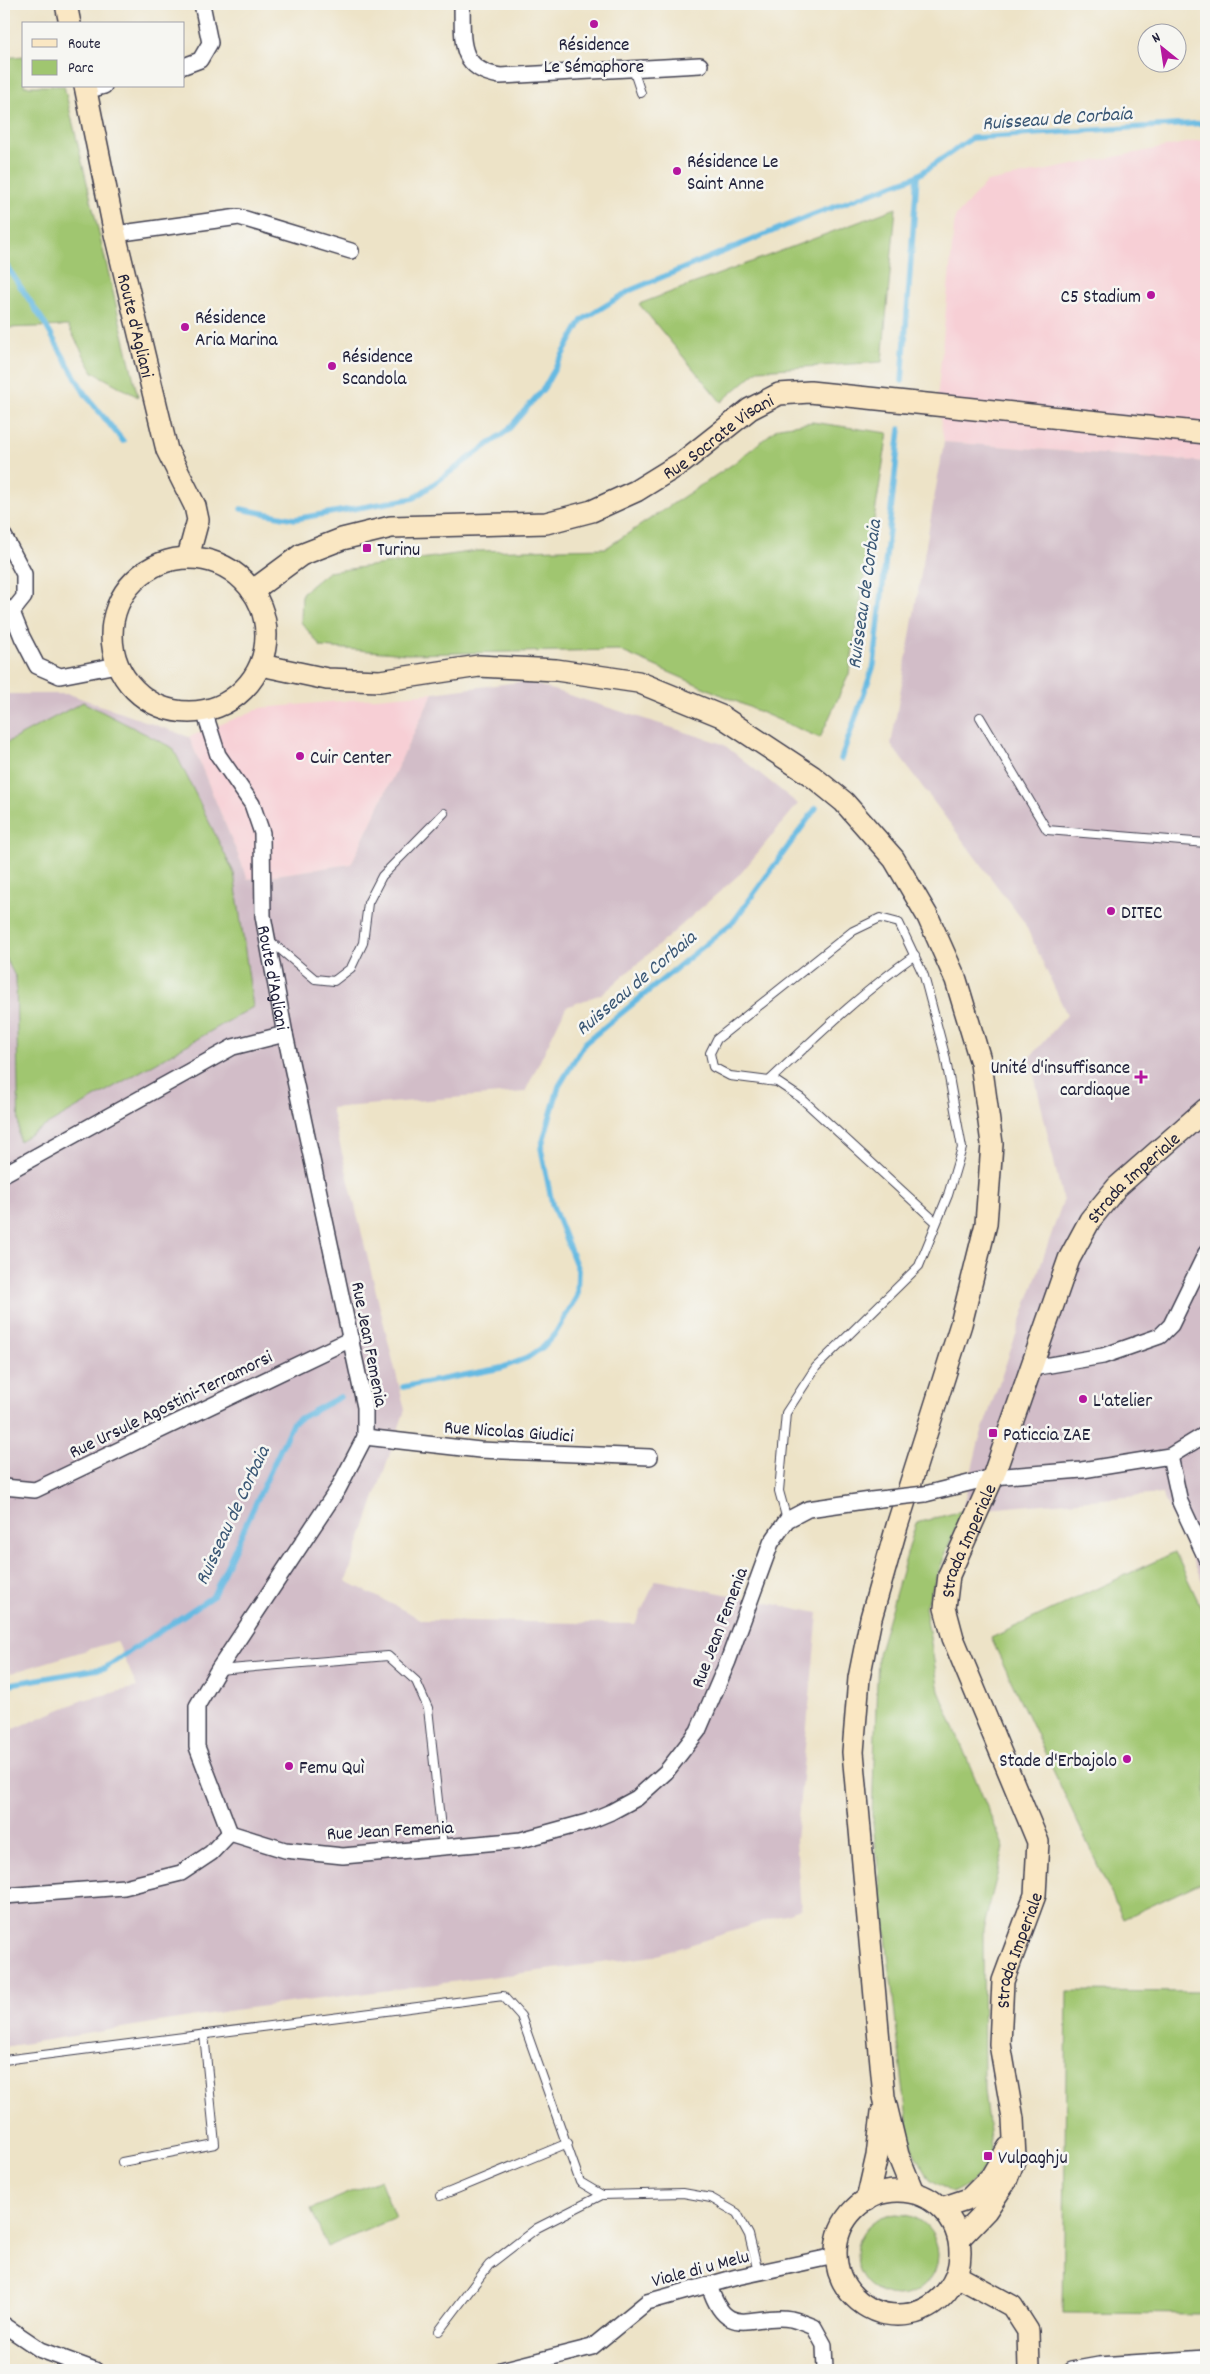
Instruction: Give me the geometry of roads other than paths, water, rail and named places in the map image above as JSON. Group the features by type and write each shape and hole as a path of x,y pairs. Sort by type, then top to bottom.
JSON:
{"street":[{"path":"66,4 70,22"},
{"path":"185,66 200,60 210,43 202,4"},
{"path":"462,4 463,42 469,58 476,68 486,74 500,76 700,65"},
{"name":"Route d'Agliani","path":"92,88 115,234 167,450 195,506 198,520 188,557"},
{"path":"115,234 239,217 351,251"},
{"name":"Rue Socrate Visani","path":"252,591 301,555 342,539 391,527 546,523 592,511 636,491 682,462 750,409 779,394 810,392 1206,433"},
{"path":"4,536 24,574 24,597 8,609 37,666 60,676 116,665"},
{"path":"188,557 213,561 235,573 252,591 264,614 266,639 261,665 247,686 228,702 204,711 177,712 152,704 131,688 116,665 111,640 113,615 124,592 141,574 163,561 188,557"},
{"path":"261,665 327,678 371,681 479,666 556,670 638,682 721,716 812,776 844,802 894,859 928,917 956,980 980,1063 992,1144 986,1224 963,1315 897,1526 871,1618 859,1678 853,1752 884,2097 898,2155 913,2192"},
{"name":"Route d'Agliani","path":"4,1174 233,1048 285,1034 263,916 262,833 252,804 218,755 204,711"},
{"name":"Rue Jean Femenia","path":"285,1034 352,1339 365,1407 365,1437 338,1489 218,1670 197,1706 197,1747 230,1833 285,1850 342,1856 521,1840 587,1822 637,1798 666,1772 698,1731 728,1660 771,1543 788,1520 808,1509 925,1494 993,1477 1082,1470 1170,1456"},
{"name":"Strada Imperiale","path":"960,2238 986,2211 1006,2181 1015,2158 1015,2137 1000,2044 1003,1981 1035,1895 1038,1842 953,1638 945,1608 949,1575 993,1477 1069,1260 1090,1220 1117,1187 1206,1109"},
{"path":"1032,1368 1103,1356 1160,1336 1171,1325 1206,1253"},
{"name":"Rue Ursule Agostini-Terramorsi","path":"4,1487 35,1490 352,1339"},
{"path":"1206,1434 1170,1456 1180,1502 1206,1558"},
{"name":"Rue Nicolas Giudici","path":"365,1437 480,1450 650,1457"},
{"path":"4,1896 124,1887 181,1874 211,1853 230,1833"},
{"path":"867,2200 877,2156 884,2097"},
{"path":"942,2208 969,2199 991,2177 1015,2137"},
{"path":"894,2191 913,2192 928,2198 942,2208 953,2221 960,2238 961,2257 957,2276 948,2292 935,2304 918,2313 900,2316 881,2314 863,2305 848,2292 839,2275 836,2256 838,2236 846,2218 877,2194 894,2191"},
{"name":"Viale di u Melu","path":"502,2370 592,2347 647,2302 758,2272 836,2256"},
{"path":"957,2276 1012,2306 1028,2331 1030,2370"},
{"path":"708,2285 713,2300 722,2313 736,2320 751,2322 790,2319 814,2327 824,2346 825,2370"},
{"path":"7,2332 40,2350 95,2370"},
{"path":"1071,2370 1098,2365 1205,2362"}],"lane":[{"path":"633,69 641,93"},
{"path":"980,717 1047,830 1206,843"},
{"path":"267,938 315,979 334,981 351,968 363,943 368,903 382,876 444,813"},
{"path":"788,1520 779,1491 786,1413 816,1367 919,1266 948,1195 962,1148 945,1056 924,976 899,923 880,918 853,931 717,1040 710,1053 713,1068 730,1076 777,1082 800,1098 936,1222"},
{"path":"769,1081 833,1020 892,970 915,955"},
{"path":"218,1670 388,1656 416,1681 428,1708 444,1847"},
{"path":"4,2060 503,1996 521,2016 568,2143 580,2182 602,2195"},
{"path":"122,2162 215,2144 204,2034"},
{"path":"440,2196 568,2143"},
{"path":"439,2331 489,2265 537,2228 602,2195 683,2193 711,2198 737,2213 749,2235 758,2272"}],"waterway":[{"name":"Ruisseau de Corbaia","path":"902,381 917,176 972,138 1206,123"},
{"path":"241,509 295,519 414,498 507,431 544,388 582,320 631,290 812,215 917,176"},
{"path":"4,262 42,319 85,394 123,441"},
{"name":"Ruisseau de Corbaia","path":"841,759 874,665 900,429"},
{"name":"Ruisseau de Corbaia","path":"403,1387 501,1368 527,1358 543,1347 555,1334 577,1296 578,1270 552,1204 541,1148 559,1086 585,1043 734,921 816,808"},
{"name":"Ruisseau de Corbaia","path":"4,1685 105,1668 213,1596 293,1422 340,1397"}],"place":[{"name":"Résidence Le Sémaphore","path":"594,24"},
{"name":"Résidence Le Saint Anne","path":"677,171"},
{"name":"C5 Stadium","path":"1151,295"},
{"name":"Résidence Aria Marina","path":"185,327"},
{"name":"Résidence Scandola","path":"332,366"},
{"name":"Turinu","path":"367,548"},
{"name":"Cuir Center","path":"300,756"},
{"name":"DITEC","path":"1111,911"},
{"name":"Unité d'insuffisance cardiaque","path":"1141,1077"},
{"name":"L'atelier","path":"1083,1399"},
{"name":"Paticcia ZAE","path":"993,1433"},
{"name":"Stade d'Erbajolo","path":"1127,1759"},
{"name":"Femu Quì","path":"289,1766"},
{"name":"Vulpaghju","path":"988,2156"}]}
